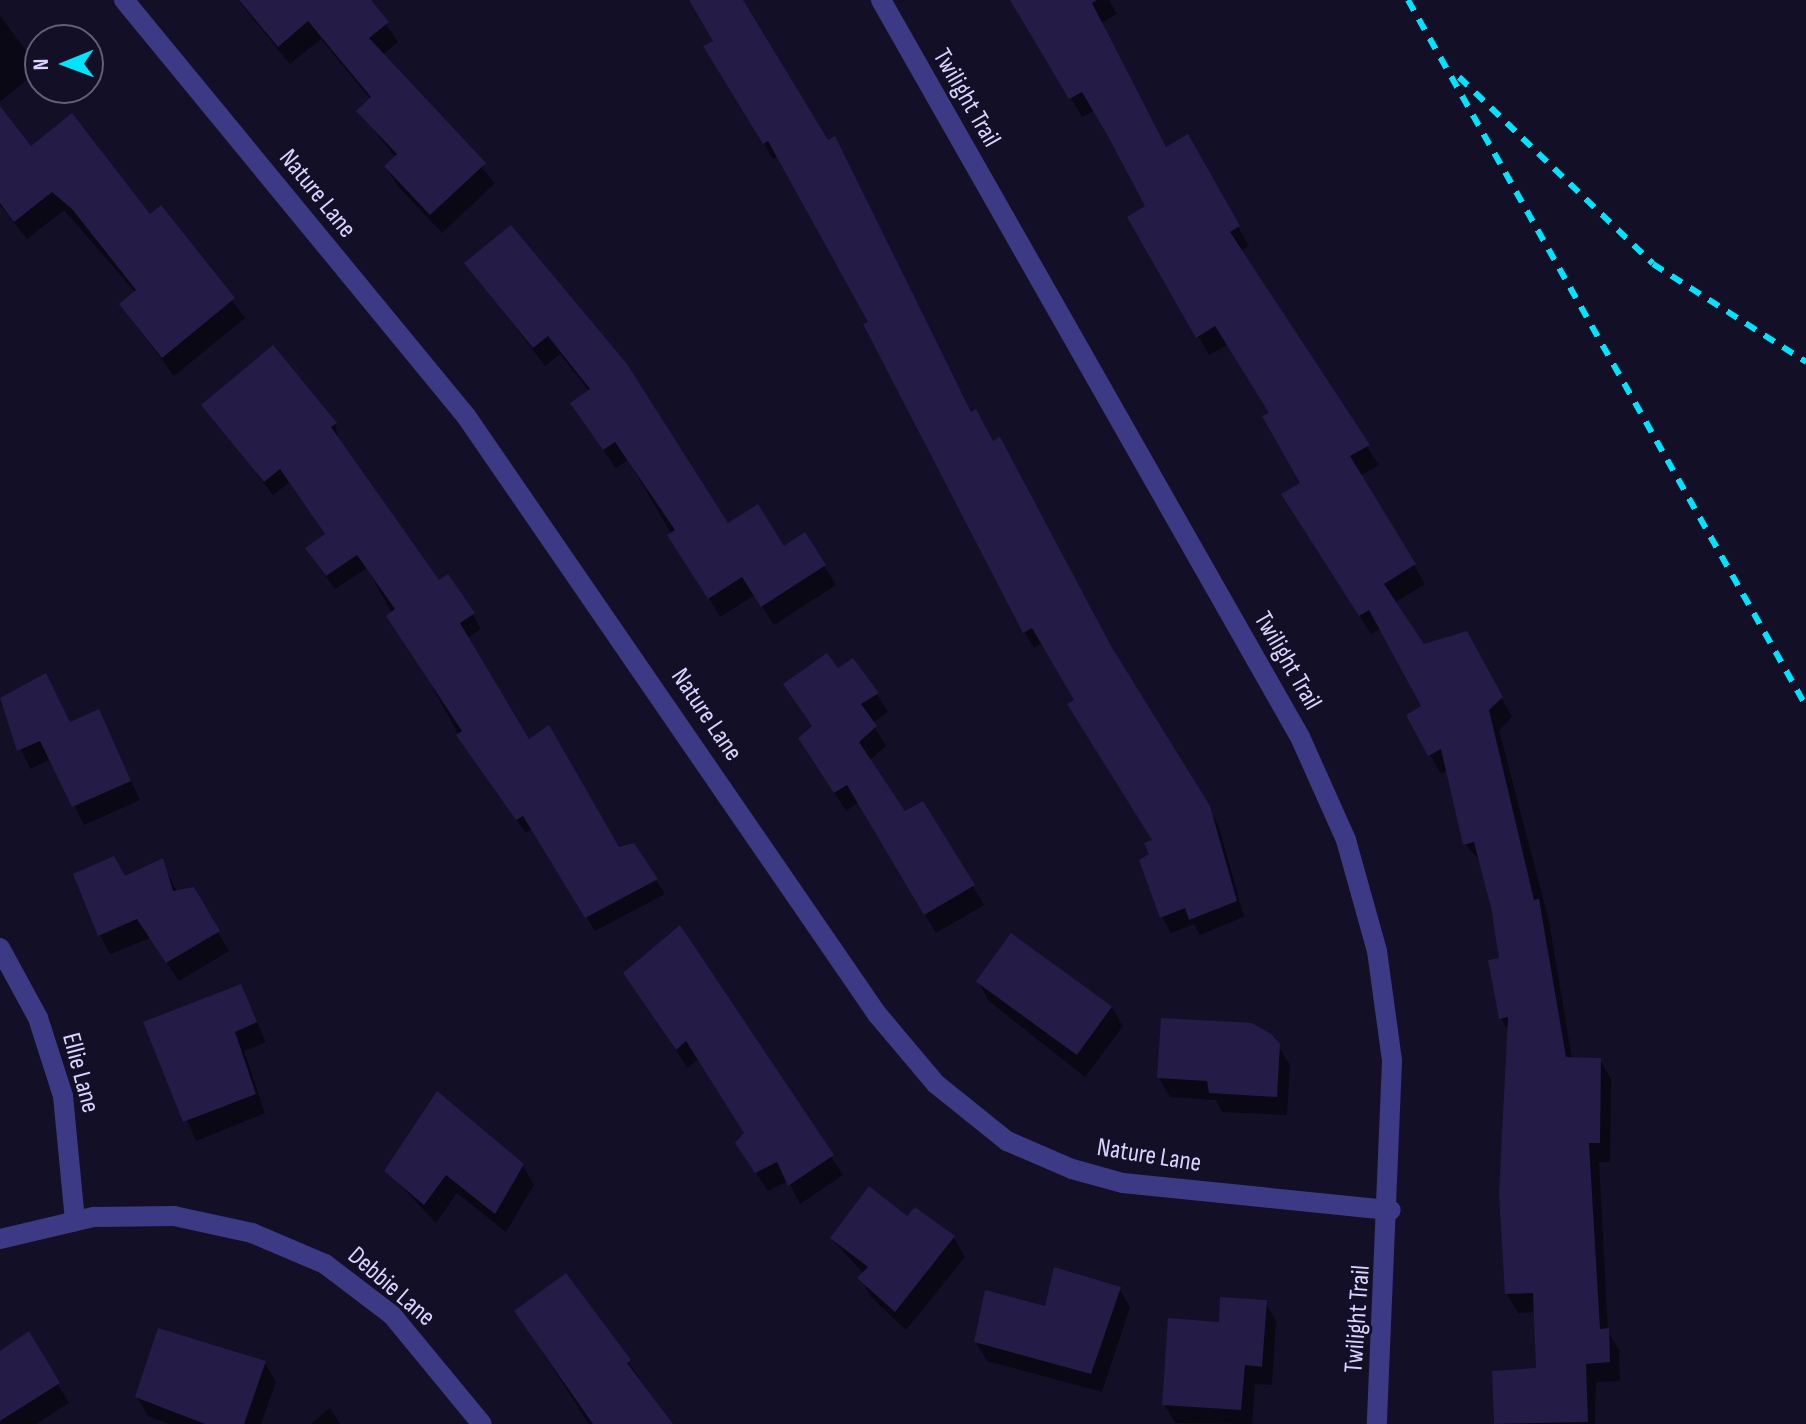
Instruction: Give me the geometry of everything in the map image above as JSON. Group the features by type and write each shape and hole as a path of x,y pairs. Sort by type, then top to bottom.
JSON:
{"street":[{"name":"Nature Lane","path":"124,0 466,416 877,1014 936,1084 1007,1141 1072,1169 1123,1183 1391,1210"},
{"name":"Twilight Trail","path":"881,0 1300,737 1346,840 1377,951 1392,1061 1391,1210 1377,1424"},
{"name":"Ellie Lane","path":"0,948 38,1018 63,1096 75,1221"},
{"name":"Debbie Lane","path":"0,1239 75,1221 174,1216 252,1233 325,1264 392,1315 482,1424"}],"building":[{"path":"239,0 371,0 389,22 369,38 486,163 430,215 384,166 397,154 356,111 371,97 308,21 278,47"},
{"path":"689,0 743,0 828,140 835,136 971,412 976,409 993,441 1000,437 1111,646 1210,806 1237,901 1189,920 1185,908 1160,918 1139,860 1149,854 1144,843 1152,840 1067,704 1074,700 1032,628 1023,633 863,324 868,322 768,141 763,144 703,46 713,41"},
{"path":"1010,0 1097,0 1092,3 1166,147 1188,134 1240,226 1230,232 1370,445 1350,456 1416,564 1384,584 1424,644 1467,631 1503,697 1489,710 1534,900 1539,899 1566,1057 1601,1058 1600,1143 1589,1143 1600,1329 1609,1328 1610,1362 1586,1364 1588,1422 1494,1424 1492,1371 1536,1368 1533,1293 1505,1294 1499,1193 1508,1017 1499,1019 1488,960 1499,958 1491,908 1474,842 1463,845 1441,749 1428,756 1406,715 1421,706 1369,610 1359,616 1281,494 1300,483 1262,416 1269,413 1215,326 1196,338 1127,217 1145,206 1109,138 1082,92 1069,99"},
{"path":"0,106 31,146 72,113 150,214 161,205 235,298 162,358 119,304 136,290 72,209 52,192 14,222 0,203"},
{"path":"511,225 627,364 728,523 758,504 784,546 805,532 826,565 761,607 742,577 708,599 667,535 675,530 615,442 603,450 570,403 590,389 548,336 533,348 464,263"},
{"path":"273,345 337,423 331,427 439,580 448,574 475,613 460,623 529,739 549,725 619,847 634,843 658,879 585,918 523,816 516,820 456,735 462,731 386,616 395,609 357,555 326,576 305,548 325,534 280,469 264,482 201,405"},
{"path":"827,653 838,668 853,658 879,693 861,704 877,726 859,742 905,811 923,801 975,885 924,915 847,785 834,793 798,738 812,726 783,684"},
{"path":"46,673 70,722 99,709 131,781 72,807 40,741 17,751 0,698"},
{"path":"114,856 125,876 163,858 173,891 194,887 220,931 166,963 137,919 98,936 73,874"},
{"path":"680,925 834,1155 788,1186 777,1162 755,1173 735,1143 744,1133 686,1041 676,1050 623,973"},
{"path":"1011,933 1112,1006 1077,1055 976,982"},
{"path":"241,984 257,1022 235,1032 256,1094 183,1122 143,1022"},
{"path":"1161,1018 1252,1023 1271,1034 1280,1044 1277,1097 1209,1093 1207,1081 1157,1078"},
{"path":"437,1091 524,1164 495,1214 446,1175 424,1205 384,1171"},
{"path":"869,1186 907,1216 915,1207 955,1236 895,1312 857,1278 868,1267 830,1238"},
{"path":"1054,1267 1121,1287 1091,1374 974,1342 985,1290 1045,1306"},
{"path":"566,1273 631,1360 627,1363 673,1424 593,1424 514,1311"},
{"path":"1220,1297 1267,1300 1262,1367 1245,1365 1241,1410 1162,1405 1168,1318 1219,1322"},
{"path":"158,1328 266,1361 244,1424 205,1424 135,1397"},
{"path":"29,1331 60,1383 0,1421 0,1351"}],"railway":[{"path":"1408,0 1806,706"},
{"path":"1459,77 1653,264 1806,362"}]}
